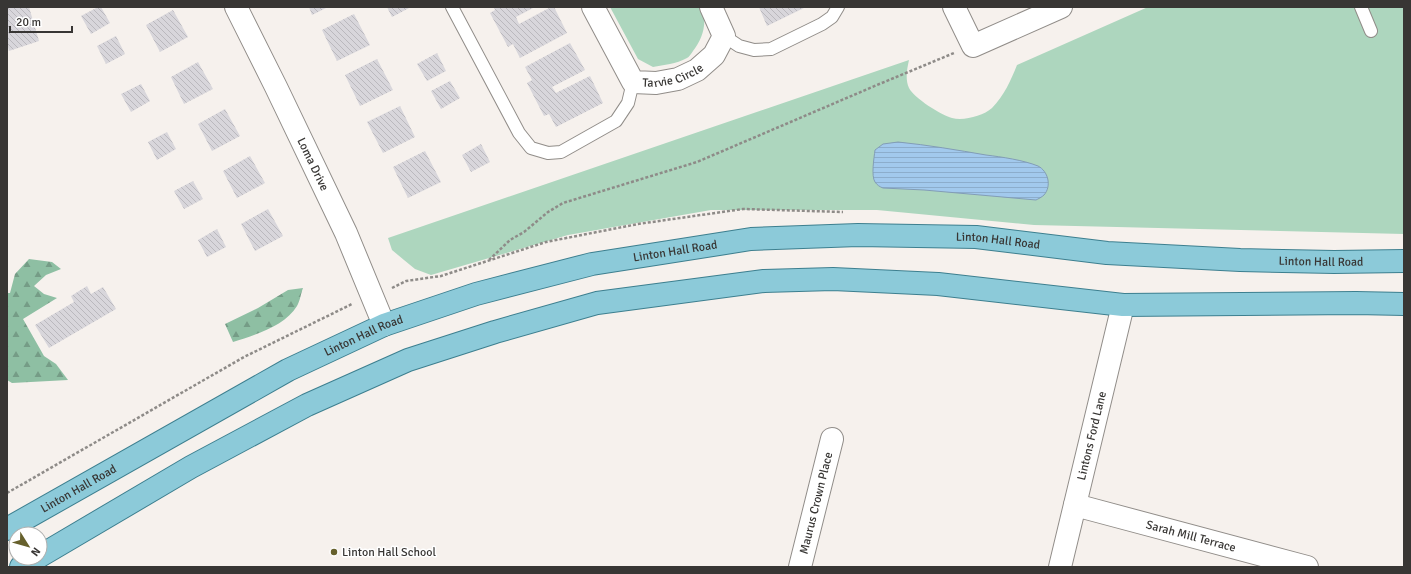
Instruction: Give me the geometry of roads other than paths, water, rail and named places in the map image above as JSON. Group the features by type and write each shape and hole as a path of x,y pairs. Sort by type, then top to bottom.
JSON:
{"main road":[{"name":"Linton Hall Road","path":"7,529 288,370 384,325 476,294 592,264 751,239 858,235 976,237 1107,253 1240,260 1334,262 1404,261"},
{"path":"48,551 191,467 306,405 408,360 495,332 597,303 764,281 833,279 938,284 1123,304 1356,302 1404,304"}],"street":[{"name":"Loma Drive","path":"236,7 346,233 384,325"},
{"name":"Tarvie Circle","path":"593,7 633,82 656,83 678,79 697,70 714,55 724,36"},
{"path":"711,7 724,36"},
{"path":"954,7 973,46 1061,7"},
{"name":"Lintons Ford Lane","path":"1060,567 1123,304"},
{"name":"Maurus Crown Place","path":"800,567 832,440"},
{"name":"Sarah Mill Terrace","path":"1075,505 1307,567"}],"lane":[{"path":"452,7 519,133 531,148 548,153 561,152 616,121 628,103 633,82"},
{"path":"724,36 739,46 754,50 771,49 822,24 832,17 838,7"},
{"path":"1360,7 1371,31"}],"water":[{"path":"898,142 1019,160 1041,168 1048,179 1048,187 1044,195 1036,200 924,190 883,188 875,182 873,176 875,150 883,144"}],"place":[{"name":"Linton Hall School","path":"334,552"}]}
